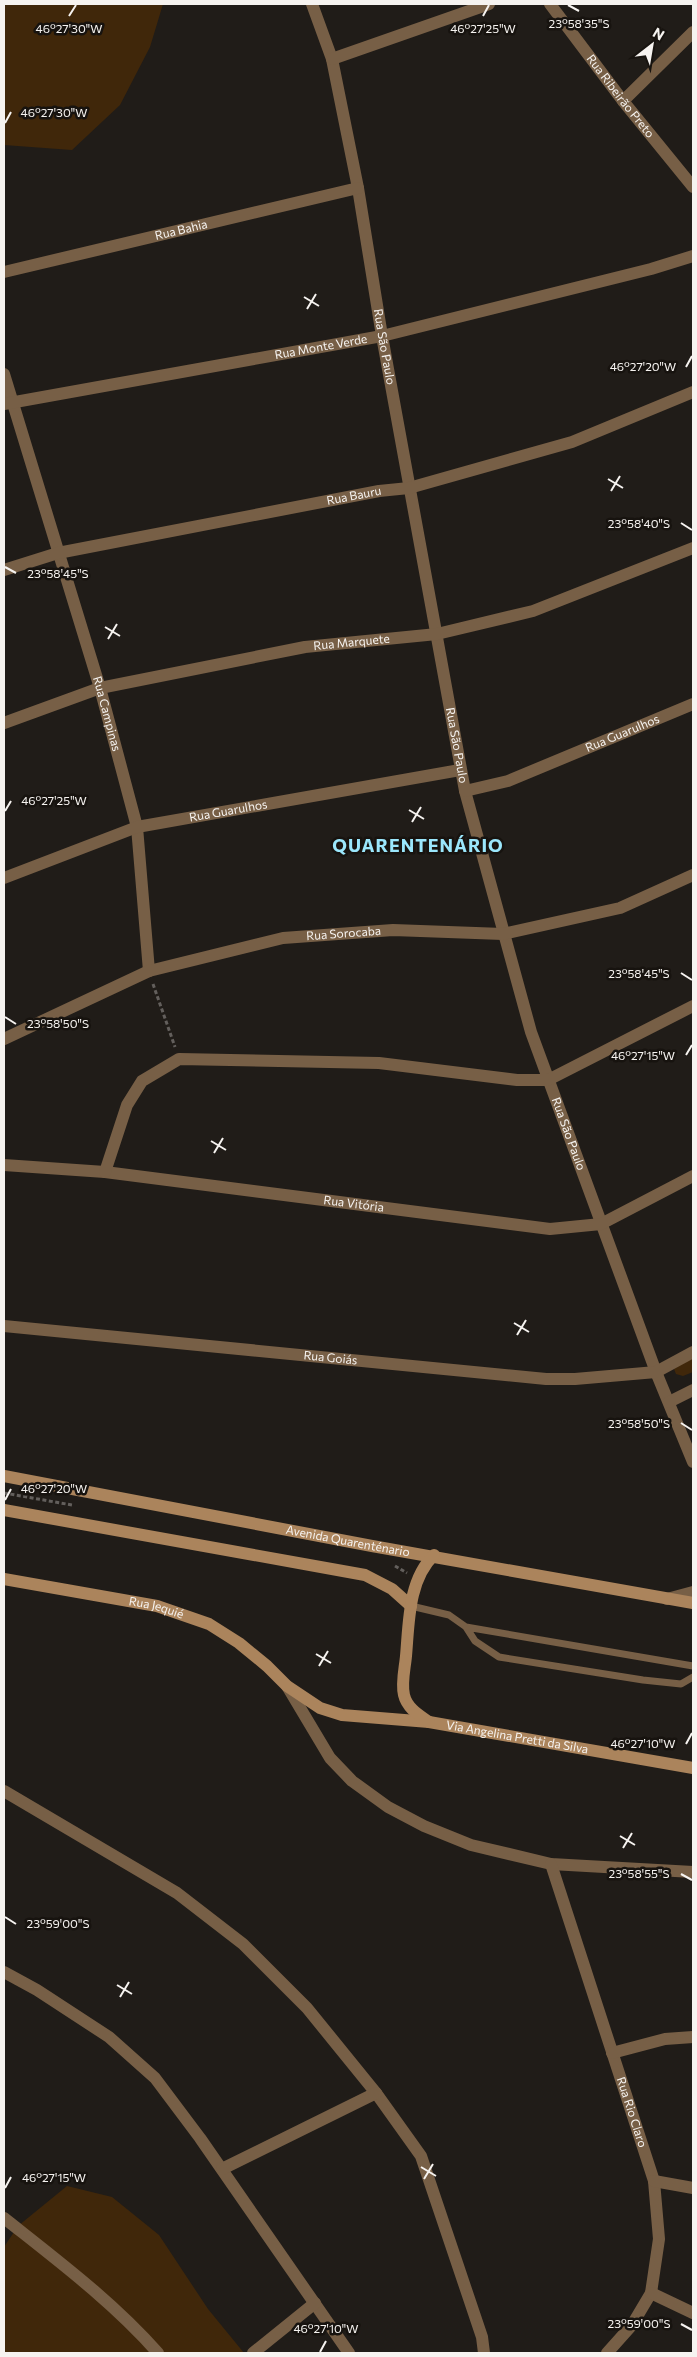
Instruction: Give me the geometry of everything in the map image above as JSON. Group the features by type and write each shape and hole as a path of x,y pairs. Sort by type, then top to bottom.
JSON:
{"main road":[{"name":"Avenida Quarenténario","path":"4,1476 693,1603"},
{"path":"4,1510 365,1575 392,1589 411,1606"},
{"path":"429,1722 414,1712 404,1694 411,1606 422,1570 434,1555"},
{"name":"Rua Jequié","path":"4,1579 157,1606 182,1613 209,1624 239,1643 267,1666 287,1686 320,1708 342,1715 429,1722"},
{"name":"Via Angelina Pretti da Silva","path":"429,1722 693,1768"}],"street":[{"name":"Rua São Paulo","path":"312,4 332,59 358,188 382,336 465,791 531,1032 656,1372 693,1462"},
{"path":"332,59 489,4"},
{"name":"Rua Ribeirão Preto","path":"550,4 623,101 693,188"},
{"path":"623,101 693,32"},
{"name":"Rua Bahia","path":"4,272 358,188"},
{"name":"Rua Monte Verde","path":"8,403 382,336 641,271 693,256"},
{"name":"Rua Campinas","path":"4,374 8,403 58,553 100,688 137,827 149,971"},
{"name":"Rua Bauru","path":"4,570 58,553 379,492 410,488 572,442 693,392"},
{"name":"Rua Marquete","path":"4,723 100,688 305,647 437,634 533,611 693,548"},
{"name":"Rua Guarulhos","path":"465,791 508,781 693,704"},
{"name":"Rua Guarulhos","path":"4,878 137,827 460,770"},
{"name":"Rua Sorocaba","path":"4,1039 149,971 284,938 393,930 503,934 620,908 693,875"},
{"path":"105,1172 127,1105 142,1081 179,1059 380,1063 517,1080 548,1080 693,1006"},
{"name":"Rua Vitória","path":"4,1165 105,1172 550,1229 601,1224 693,1176"},
{"name":"Rua Goiás","path":"4,1326 546,1379 575,1379 656,1372"},
{"path":"656,1372 693,1352"},
{"path":"669,1402 693,1390"},
{"path":"666,1599 693,1592"},
{"path":"287,1686 330,1758 352,1781 388,1807 424,1826 471,1845 551,1864 693,1872"},
{"path":"4,1791 177,1893 243,1944 307,2008 376,2093 421,2156 482,2338 484,2353"},
{"name":"Rua Rio Claro","path":"551,1864 654,2181 659,2239 651,2293 632,2325 607,2353"},
{"path":"4,1972 37,1990 109,2037 155,2078 222,2169 349,2353"},
{"path":"612,2054 665,2039 693,2038"},
{"path":"222,2169 376,2093"},
{"path":"654,2181 693,2188"},
{"path":"4,2218 64,2265 145,2338 158,2353"},
{"path":"651,2293 693,2313"},
{"path":"253,2353 315,2303"}],"lane":[{"path":"411,1606 449,1615 466,1627 474,1641 499,1657 642,1680 681,1684 693,1677"},
{"path":"466,1627 693,1666"}],"path":[{"path":"149,971 179,1059"}],"shaded area":[{"path":"4,4 163,4 150,47 120,105 72,150 4,145"},
{"path":"693,1357 693,1372 683,1376 676,1374 674,1369"},
{"path":"67,2186 112,2197 159,2235 208,2309 244,2353 4,2353 4,2247 18,2226"}],"district":[{"name":"QUARENTENÁRIO","path":"418,846"}]}
